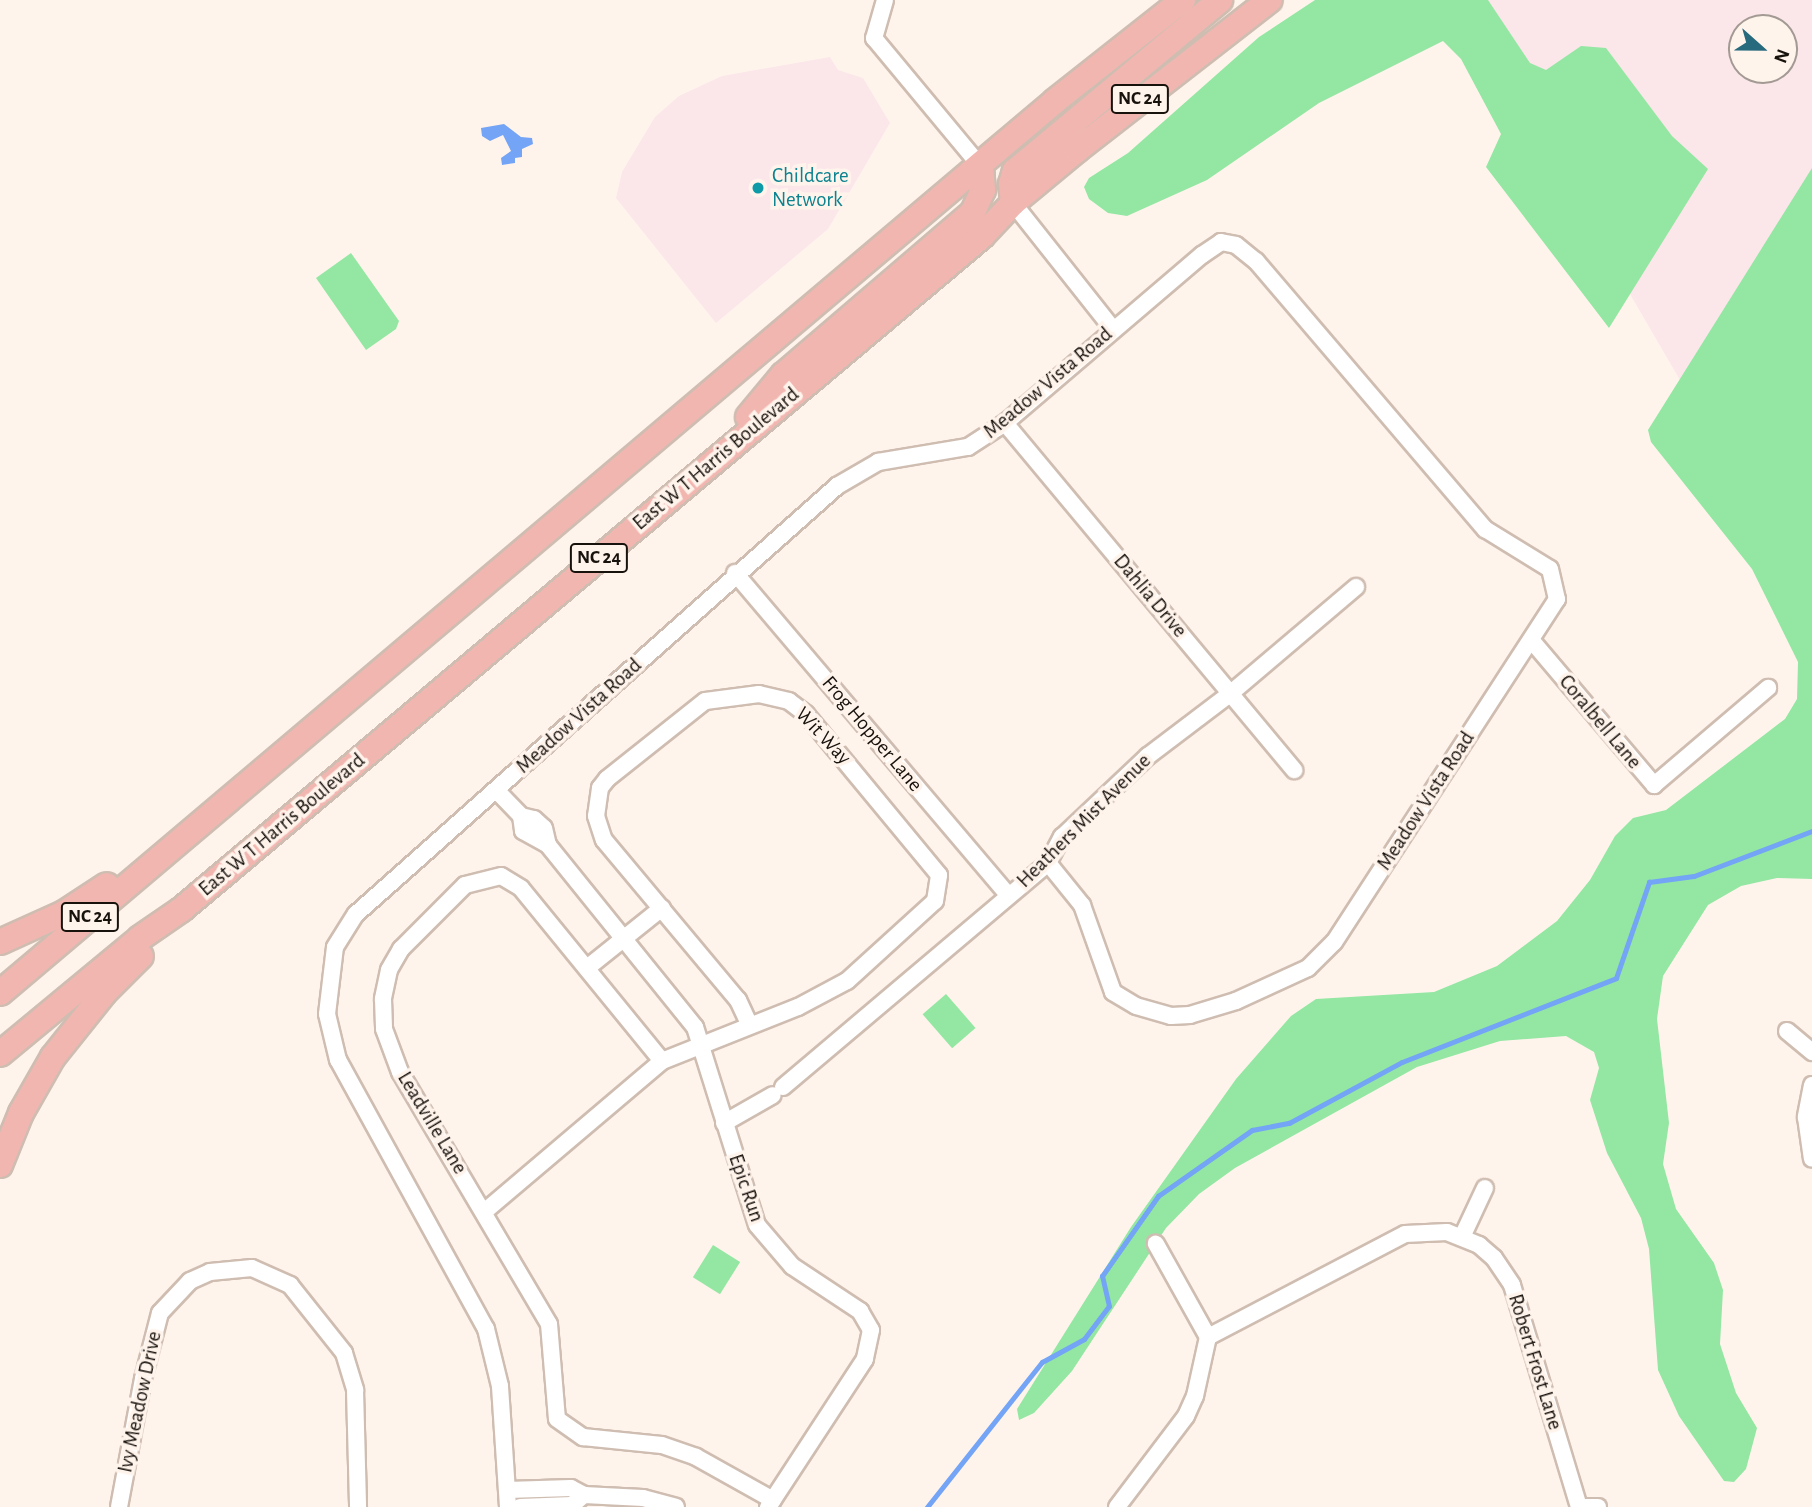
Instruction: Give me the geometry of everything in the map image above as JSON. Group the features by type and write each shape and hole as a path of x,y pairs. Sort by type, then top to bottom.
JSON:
{"main road":[{"name":"NC 24","path":"0,993 981,167 1055,101 1183,0"},
{"path":"1013,203 1011,184 1015,171 1220,0"},
{"name":"East W T Harris Boulevard","path":"0,1054 140,938 183,909 982,236 1013,203 1270,0"},
{"path":"705,468 783,375 973,212 983,190 981,167"},
{"path":"0,942 64,913 180,841"},
{"path":"0,1165 21,1113 53,1057 104,993 183,909"}],"street":[{"path":"885,0 874,38 981,167"},
{"path":"1013,203 1113,329"},
{"name":"Meadow Vista Road","path":"508,1507 500,1386 486,1329 338,1060 327,1014 335,947 356,914 496,791 735,573 857,472 913,454 968,447 1004,423 1113,329 1221,242 1236,245 1253,257 1485,529 1550,569 1557,599 1334,942 1308,968 1260,990 1190,1015 1164,1014 1136,1006 1113,992 1082,905 1048,863"},
{"name":"Dahlia Drive","path":"1004,423 1294,770"},
{"name":"Frog Hopper Lane","path":"735,573 1008,895"},
{"name":"Heathers Mist Avenue","path":"724,1123 778,1091 1048,863 1062,837 1148,756 1231,693 1356,587"},
{"name":"Coralbell Lane","path":"1532,641 1654,785 1768,688"},
{"name":"Wit Way","path":"484,1212 662,1060 701,1042 799,1007 847,981 912,926 940,892 939,875 927,858 806,714 789,701 759,694 705,701 600,788 596,816 604,840 738,999 749,1024"},
{"name":"Epic Run","path":"496,791 520,816 534,819 544,828 548,845 671,993 701,1042 757,1225 771,1245 792,1266 860,1311 871,1330 865,1359 770,1503"},
{"name":"Leadville Lane","path":"662,1060 520,888 492,876 465,884 401,949 389,970 383,999 384,1029 400,1072 549,1324 554,1407 562,1424 583,1437 662,1445 696,1457 770,1503"},
{"path":"586,968 662,908"},
{"path":"1787,1031 1812,1052"},
{"path":"1812,1085 1806,1116 1812,1159"},
{"path":"1462,1237 1485,1188"},
{"name":"Robert Frost Lane","path":"1208,1337 1395,1237 1426,1230 1462,1237 1494,1258 1512,1285 1579,1507"},
{"path":"1117,1507 1186,1416 1208,1337 1156,1244"},
{"name":"Ivy Meadow Drive","path":"119,1507 143,1378 160,1313 190,1281 210,1272 252,1268 273,1273 298,1292 344,1353 355,1390 358,1507"},
{"path":"558,1488 558,1506"},
{"path":"507,1490 571,1488 584,1496 643,1498 676,1507"},
{"path":"520,1507 572,1506 584,1496"},
{"path":"1586,1507 1598,1507"}],"shaded area":[{"path":"1459,0 1812,0 1812,607"},
{"path":"830,57 838,70 863,78 890,123 828,229 716,323 616,198 622,172 655,117 679,96 722,76"}],"green space":[{"path":"1315,0 1488,0 1530,63 1546,70 1581,46 1606,48 1672,136 1708,169 1609,328 1486,167 1501,134 1461,59 1443,41 1319,103 1207,180 1127,216 1108,213 1089,199 1084,187 1089,178 1128,153 1259,37"},
{"path":"1812,168 1812,879 1777,878 1741,886 1708,905 1663,976 1657,1019 1669,1123 1663,1164 1676,1209 1714,1263 1723,1290 1720,1344 1736,1393 1757,1428 1746,1469 1734,1482 1724,1481 1679,1416 1658,1370 1649,1249 1641,1218 1607,1153 1590,1100 1599,1068 1594,1052 1566,1036 1500,1041 1417,1067 1235,1168 1199,1194 1166,1228 1072,1371 1034,1413 1019,1420 1017,1409 1131,1227 1236,1079 1291,1016 1316,999 1434,992 1497,966 1557,921 1590,880 1615,836 1633,818 1666,810 1785,719 1797,699 1798,662 1752,569 1651,442 1648,430"},
{"path":"351,253 399,321 396,329 366,350 316,278"},
{"path":"946,994 976,1028 952,1048 923,1014"},
{"path":"713,1245 740,1262 720,1294 693,1277"}],"water":[{"path":"504,124 521,137 532,138 533,144 522,149 522,157 515,158 515,163 502,165 501,158 511,151 503,135 490,141 482,136 481,128"}],"waterway":[{"path":"927,1507 1042,1362 1084,1339 1109,1306 1102,1276 1158,1196 1252,1130 1289,1123 1402,1062 1616,978 1649,882 1694,876 1812,831"}],"place":[{"name":"Childcare Network","path":"758,188"}]}
